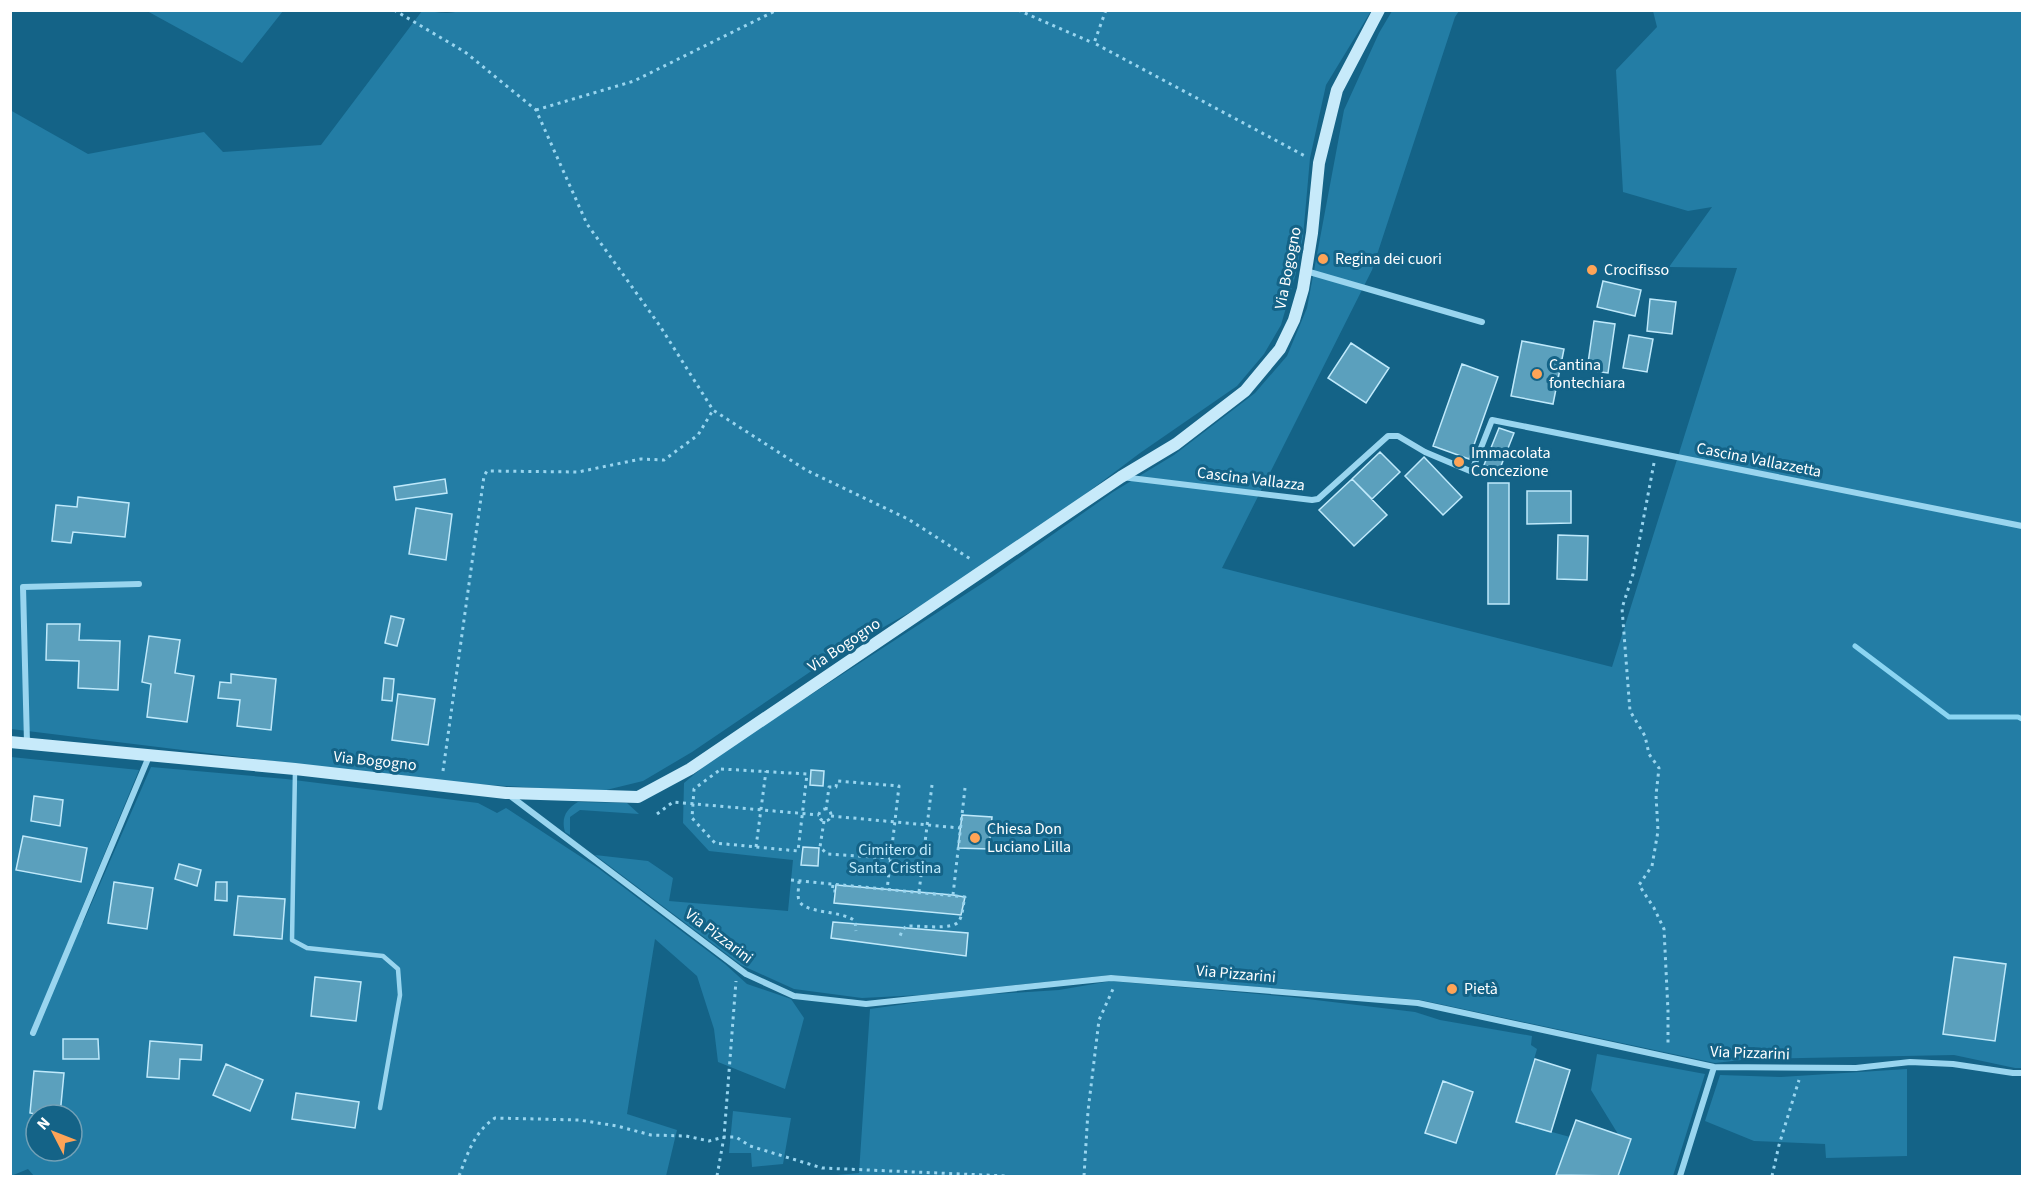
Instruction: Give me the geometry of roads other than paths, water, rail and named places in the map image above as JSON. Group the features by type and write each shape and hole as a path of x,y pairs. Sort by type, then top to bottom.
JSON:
{"main road":[{"name":"Via Bogogno","path":"10,742 150,754 506,793 638,797 690,770 1121,477 1176,444 1245,391 1280,348 1294,320 1306,271 1319,163 1337,90 1379,10"}],"street":[{"path":"1306,271 1482,322"},
{"name":"Cascina Vallazza","path":"1121,477 1318,499 1388,436 1393,435 1435,457 1470,471 1480,451 1490,421"},
{"name":"Cascina Vallazzetta","path":"1490,421 2022,526"},
{"path":"27,744 23,587 139,584"},
{"path":"33,1033 150,754"},
{"name":"Via Pizzarini","path":"506,793 737,968 794,996 866,1004 1119,979 1418,1003 1714,1067 1856,1068 1910,1062 1953,1064 2022,1072"},
{"path":"1680,1176 1714,1067"}],"lane":[{"path":"295,769 292,940 307,948 383,956 398,969 400,995 380,1108"}],"waterway":[{"path":"1855,646 1949,717 2018,717 2022,719"}],"place":[{"name":"Regina dei cuori","path":"1323,259"},
{"name":"Crocifisso","path":"1592,270"},
{"name":"Cantina fontechiara","path":"1537,374"},
{"name":"Immacolata Concezione","path":"1459,462"},
{"name":"Chiesa Don Luciano Lilla","path":"975,838"},
{"name":"Pietà","path":"1452,989"}],"park label":[{"name":"Cimitero di Santa Cristina","path":"895,859"}]}
